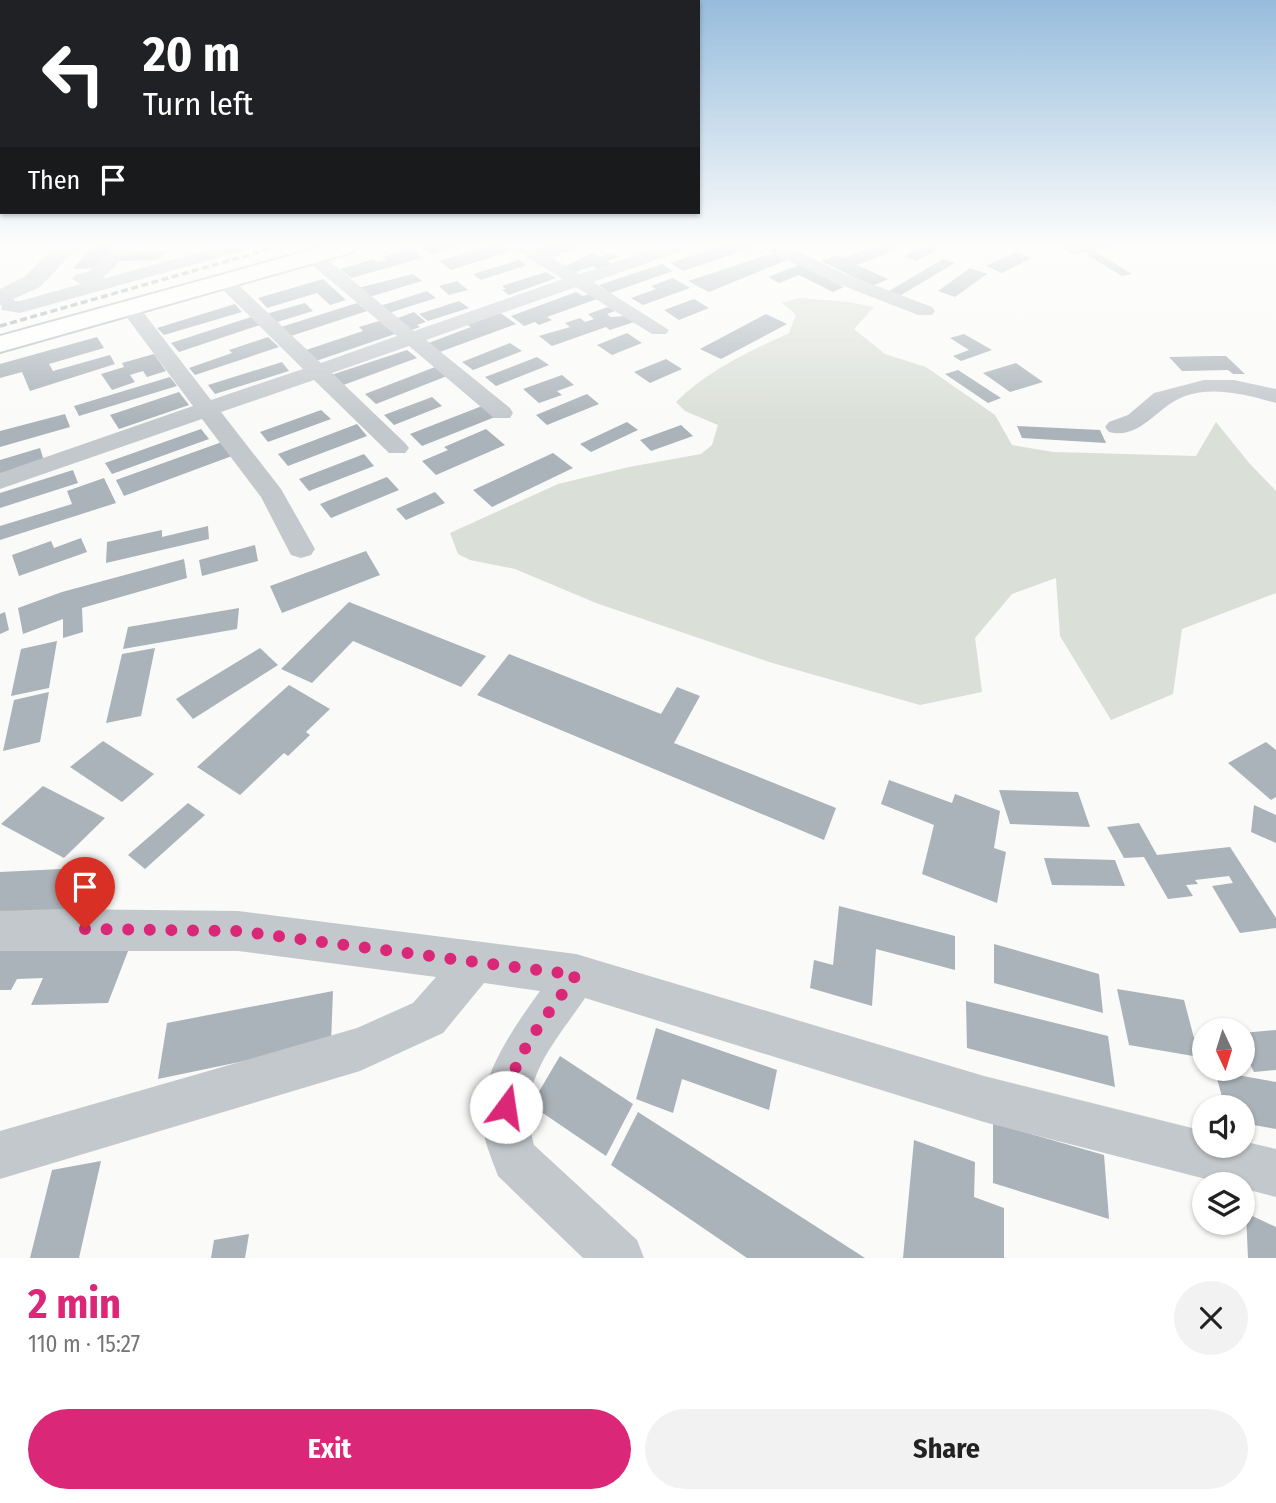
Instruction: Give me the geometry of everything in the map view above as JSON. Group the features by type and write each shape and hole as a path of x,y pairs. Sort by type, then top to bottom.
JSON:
{"main road":[{"path":"0,344 135,306"}],"street":[{"path":"249,306 397,448"},
{"path":"372,306 502,413"},
{"path":"0,481 504,306"},
{"path":"620,306 659,330"},
{"path":"911,306 925,311"},
{"path":"130,307 272,495 301,549"},
{"path":"1117,427 1134,422 1160,399 1188,388 1221,386 1276,396"},
{"path":"0,931 238,931 576,975 985,1099 1276,1172"},
{"path":"0,1154 360,1049 428,1018 475,963"},
{"path":"576,975 524,1049 507,1091 505,1123 515,1159 619,1258"}],"shaded area":[{"path":"785,306 874,307 854,329 885,354 926,367 995,415 1012,445 1053,452 1196,456 1216,422 1276,491 1276,593 1182,629 1173,694 1111,720 1060,636 1056,578 1012,594 975,638 982,692 920,705 769,662 596,603 515,569 470,560 458,554 450,533 558,484 701,454 712,445 718,425 685,411 676,402 715,371 789,333 796,315"}],"building":[{"path":"229,306 236,306 242,312 164,335 157,328"},
{"path":"295,306 308,306 313,311 274,323 266,314"},
{"path":"348,306 360,306 367,311 291,336 281,327"},
{"path":"381,306 412,306 389,313"},
{"path":"445,306 469,308 428,321 419,314"},
{"path":"539,306 578,306 547,317 552,320 539,325 535,322 524,326 511,316"},
{"path":"676,306 709,308 679,320 664,310"},
{"path":"608,307 615,311 607,314 611,317 625,316 634,322 610,330 606,327 552,346 539,336 570,327 565,323 580,318 585,322 594,319 588,314"},
{"path":"414,312 426,322 417,325 420,327 409,331 395,319"},
{"path":"499,312 516,324 437,353 426,344 471,327 466,324"},
{"path":"766,314 787,324 721,359 700,349"},
{"path":"251,317 260,325 179,352 171,343"},
{"path":"379,321 395,334 313,362 303,351 363,331 359,327"},
{"path":"627,333 642,343 612,355 597,345"},
{"path":"964,334 992,350 961,361 953,356 969,350 950,338"},
{"path":"97,337 104,348 49,364 53,371 110,355 115,364 30,391 22,372 0,378 0,364"},
{"path":"268,337 279,347 195,375 189,368 232,353 229,350"},
{"path":"510,343 522,351 473,370 462,362"},
{"path":"407,350 417,358 338,387 328,376"},
{"path":"154,354 166,371 147,377 143,371 130,375 135,382 112,390 101,374 124,367 122,363"},
{"path":"1226,356 1245,374 1233,374 1228,370 1182,371 1169,357"},
{"path":"537,357 549,365 496,386 485,377"},
{"path":"666,359 682,369 650,383 634,372"},
{"path":"282,362 289,371 215,394 208,385"},
{"path":"1016,363 1043,382 1010,392 983,373"},
{"path":"435,367 447,376 376,404 365,394"},
{"path":"958,370 1001,398 988,403 945,374"},
{"path":"562,375 574,385 557,391 562,395 539,403 523,389"},
{"path":"170,377 177,386 79,416 74,406"},
{"path":"179,392 189,405 119,429 110,415"},
{"path":"587,394 599,404 547,425 536,415"},
{"path":"432,397 442,406 394,425 384,415"},
{"path":"482,406 495,417 422,446 410,434"},
{"path":"321,410 331,419 268,442 260,432"},
{"path":"65,414 70,427 0,447 0,431"},
{"path":"627,422 638,430 591,452 580,444"},
{"path":"357,424 367,436 288,466 278,454"},
{"path":"681,425 693,436 651,451 640,440"},
{"path":"1017,426 1100,430 1106,443 1022,438"},
{"path":"201,429 209,439 112,474 105,463"},
{"path":"486,429 505,445 436,475 422,461 448,450 444,447"},
{"path":"222,442 232,456 124,496 116,480"},
{"path":"40,448 44,461 0,474 0,460"},
{"path":"553,453 573,468 492,507 473,490"},
{"path":"364,454 374,466 309,491 299,479"},
{"path":"73,470 78,483 0,508 0,493"},
{"path":"387,477 399,490 331,518 320,504"},
{"path":"104,478 116,503 0,540 0,526 72,504 67,491"},
{"path":"435,492 445,503 406,520 396,509"},
{"path":"208,526 209,539 106,563 107,542 162,530 162,537"},
{"path":"81,538 87,552 19,576 12,555 51,541 54,548"},
{"path":"255,545 258,561 202,576 199,560"},
{"path":"366,551 380,575 282,613 270,586"},
{"path":"184,559 187,578 82,608 83,632 63,638 63,619 23,634 18,608 62,592"},
{"path":"349,602 486,656 461,687 353,641 312,683 281,669"},
{"path":"239,608 237,629 123,649 128,627"},
{"path":"5,612 9,630 0,634 0,614"},
{"path":"57,641 49,688 11,696 21,649"},
{"path":"155,648 141,716 106,723 122,654"},
{"path":"260,648 278,665 193,719 176,699"},
{"path":"509,654 661,714 677,687 700,696 674,743 836,808 824,840 477,695"},
{"path":"289,685 330,709 306,732 310,735 288,756 284,753 240,795 197,767"},
{"path":"49,692 40,742 3,751 14,700"},
{"path":"103,741 154,774 122,802 70,767"},
{"path":"1266,742 1276,750 1276,797 1271,800 1228,763"},
{"path":"889,780 952,803 955,794 1000,811 994,848 1006,852 997,903 922,874 934,825 881,804"},
{"path":"43,786 105,818 64,858 1,824"},
{"path":"999,790 1078,792 1090,827 1010,824"},
{"path":"188,803 205,815 145,869 128,855"},
{"path":"1254,805 1276,815 1276,843 1251,832"},
{"path":"1139,823 1157,855 1230,847 1276,918 1276,928 1240,933 1212,886 1233,883 1229,876 1195,880 1198,884 1186,885 1193,896 1168,899 1144,857 1124,858 1107,827"},
{"path":"1044,858 1115,860 1125,886 1052,885"},
{"path":"82,868 60,918 0,921 0,872"},
{"path":"839,906 955,936 955,970 876,949 872,1006 810,988 814,960 833,965"},
{"path":"994,944 1099,974 1103,1013 994,983"},
{"path":"130,946 108,1003 31,1005 43,978 17,979 11,990 0,990 0,948"},
{"path":"1117,989 1184,1000 1192,1030 1192,1056 1129,1045"},
{"path":"333,991 331,1043 158,1079 167,1023"},
{"path":"966,1001 1108,1036 1115,1087 967,1048"},
{"path":"656,1028 777,1070 769,1110 682,1079 673,1113 636,1099"},
{"path":"1276,1030 1276,1070 1255,1072 1255,1032"},
{"path":"560,1056 633,1104 606,1156 531,1105"},
{"path":"1255,1078 1276,1082 1276,1129 1255,1125 1255,1095 1221,1095 1218,1082 1255,1082"},
{"path":"638,1112 865,1258 747,1258 611,1165"},
{"path":"993,1123 1104,1155 1109,1219 993,1183"},
{"path":"914,1140 975,1162 974,1197 1004,1208 1004,1258 903,1258"},
{"path":"101,1161 79,1258 30,1258 52,1170"},
{"path":"1255,1217 1276,1227 1276,1258 1248,1258 1247,1235 1255,1235"},
{"path":"249,1234 245,1258 211,1258 214,1240"}],"railway":[{"path":"0,326 71,306"}],"route":[{"path":"85,929 238,931 576,975 524,1049 507,1091 506,1107"}]}
